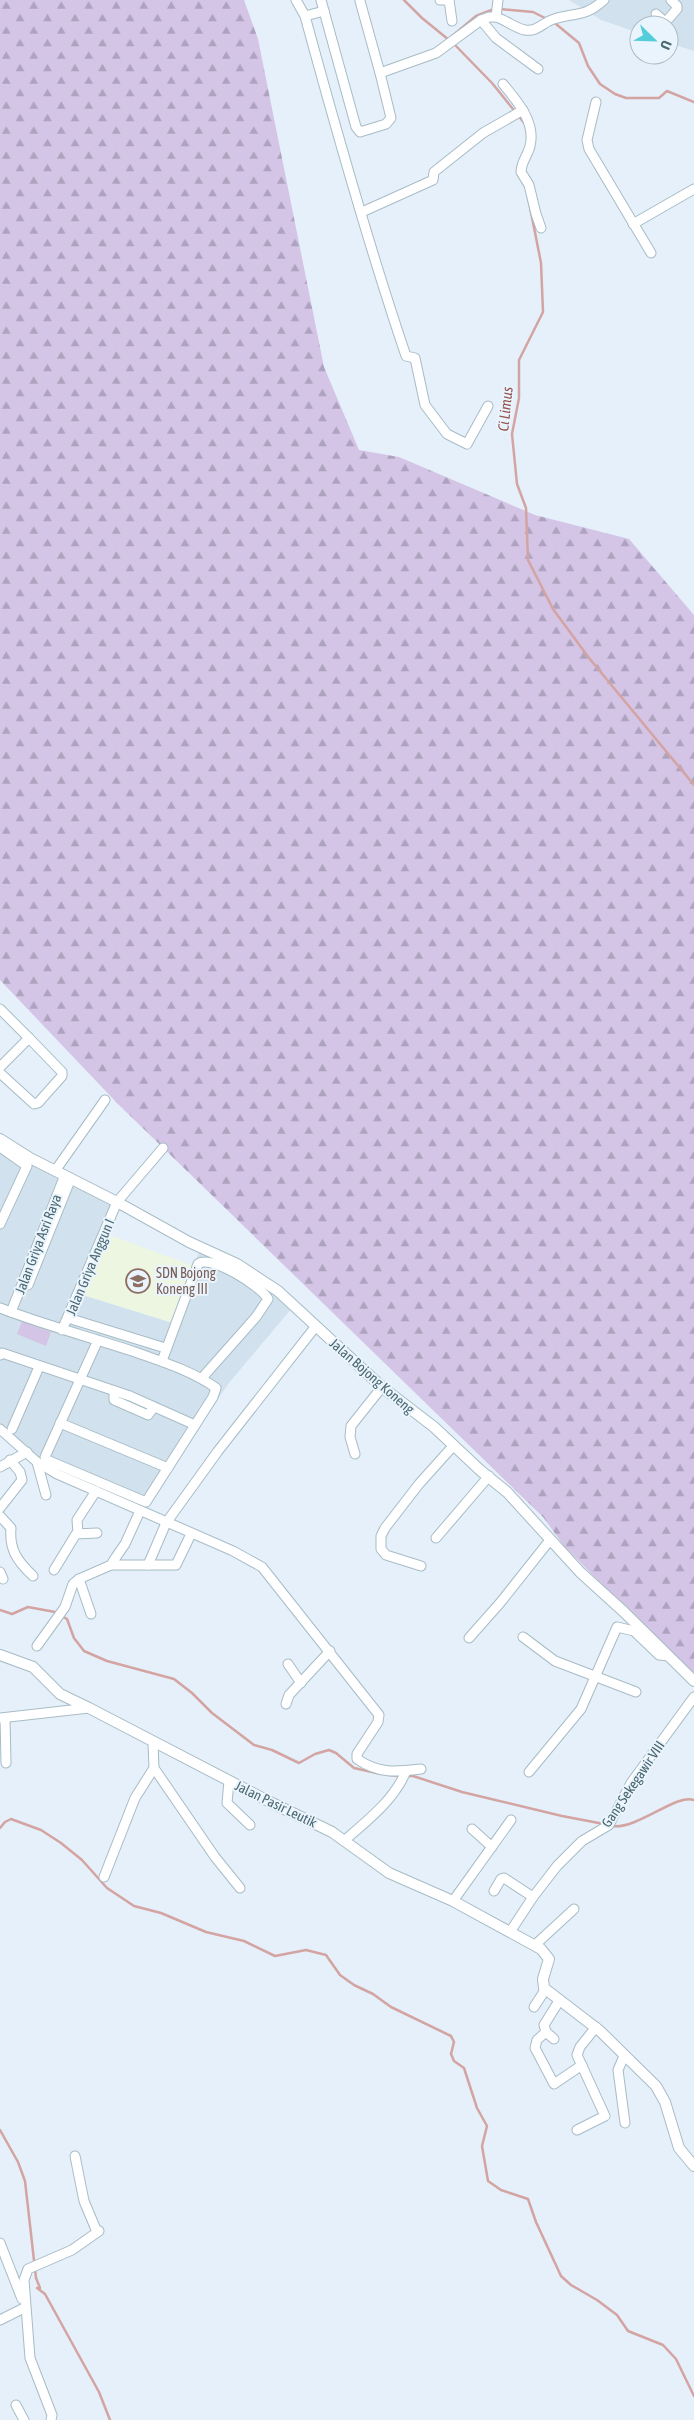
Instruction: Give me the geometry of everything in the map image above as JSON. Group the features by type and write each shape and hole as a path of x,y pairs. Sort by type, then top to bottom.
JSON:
{"street":[{"path":"296,0 305,16 406,356 415,358 425,405 447,434 467,444 488,406"},
{"path":"321,0 356,127 360,132 386,124 391,118 360,1"},
{"path":"440,0 449,0 452,21"},
{"path":"496,17 498,0"},
{"path":"380,73 436,53 481,20 489,17 496,17 525,30 533,30 554,18 575,16 592,10 604,0"},
{"path":"671,0 678,8 672,15"},
{"path":"305,16 324,11"},
{"path":"481,20 496,38 538,69"},
{"path":"502,84 523,110 530,140 521,172 530,185 541,228"},
{"path":"596,102 590,126 591,130 587,140 588,145 651,253"},
{"path":"362,212 433,180 434,172 472,142 523,110"},
{"path":"633,224 694,189"},
{"path":"0,1009 62,1072 62,1076 38,1103 34,1104 0,1073"},
{"path":"0,1067 28,1038"},
{"path":"55,1171 105,1100"},
{"name":"Jalan Bojong Koneng","path":"0,1139 18,1151 189,1242 255,1274 278,1291 382,1387 434,1427 507,1492 550,1540 694,1682"},
{"path":"0,1147 27,1166 4,1204 0,1224"},
{"name":"Jalan Griya Anggun I","path":"62,1330 117,1203 163,1148"},
{"name":"Jalan Griya Asri Raya","path":"14,1313 68,1177"},
{"path":"162,1361 198,1264 206,1261 217,1265 250,1281 268,1299 256,1317 202,1378"},
{"path":"0,1308 62,1330 98,1340 162,1361 202,1378 216,1388 217,1391 146,1502 47,1460 45,1457 98,1340"},
{"path":"68,1318 162,1347"},
{"path":"148,1565 166,1523 218,1451 316,1326"},
{"path":"0,1355 2,1354 114,1391 195,1425"},
{"path":"12,1429 39,1367"},
{"path":"355,1454 350,1437 351,1426 382,1387"},
{"path":"60,1423 168,1468"},
{"path":"0,1429 37,1462 57,1474 233,1551 262,1568 330,1651 379,1715 378,1722 357,1754 357,1758 376,1770 388,1772 421,1769"},
{"path":"421,1566 386,1555 381,1549 381,1536 419,1484 454,1445"},
{"path":"3,1464 27,1452"},
{"path":"37,1462 46,1495"},
{"path":"0,1508 22,1480 20,1472 3,1464"},
{"path":"436,1538 489,1476"},
{"path":"54,1570 78,1533 77,1520 96,1491"},
{"path":"111,1565 125,1544 140,1511"},
{"path":"0,1516 11,1528 9,1537 17,1558 33,1576"},
{"path":"78,1533 97,1533"},
{"path":"37,1646 65,1607 70,1590 79,1579 111,1565 176,1565 191,1534"},
{"path":"469,1638 550,1540"},
{"path":"79,1579 91,1614"},
{"path":"529,1772 581,1709 617,1628 634,1632 659,1656 668,1656"},
{"path":"523,1637 555,1661 595,1678 636,1692"},
{"path":"286,1704 287,1698 330,1651"},
{"name":"Jalan Pasir Leutik","path":"0,1655 33,1667 60,1694 345,1840 390,1873 454,1901 535,1946 545,1953 549,1960 543,1979 545,1990"},
{"path":"288,1664 301,1684"},
{"name":"Gang Sekegawir VIII","path":"510,1932 533,1897 557,1866 582,1841 609,1825 631,1783 694,1697"},
{"path":"6,1763 3,1718 89,1708"},
{"path":"153,1742 154,1768 215,1857 240,1888"},
{"path":"104,1877 135,1798 154,1768"},
{"path":"345,1840 380,1808 402,1781 406,1771"},
{"path":"229,1781 227,1803 250,1825"},
{"path":"454,1901 511,1820"},
{"path":"472,1829 492,1847"},
{"path":"494,1891 501,1879 504,1878 533,1897"},
{"path":"535,1946 574,1909"},
{"path":"534,2007 545,1990 596,2027 656,2086 663,2097 677,2142 694,2166"},
{"path":"554,2039 546,2032 544,2025 560,2001"},
{"path":"577,2130 604,2117 605,2114 578,2058 578,2050 596,2027"},
{"path":"546,2032 534,2045 554,2084 582,2065"},
{"path":"624,2056 618,2070 625,2123"},
{"path":"26,2322 24,2278 28,2269 40,2262 72,2250 98,2231 84,2201 75,2156"},
{"path":"0,2243 24,2308 30,2358 52,2415 51,2420"},
{"path":"0,2320 24,2308"},
{"path":"16,2404 24,2420"}],"shaded area":[{"path":"569,0 694,0 694,51 679,46 679,15 629,15 629,30 601,20"},
{"path":"0,1143 120,1208 83,1295 173,1323 199,1252 253,1277 292,1308 229,1383 144,1507 37,1458 28,1447 0,1425"},
{"name":"SDN Bojong Koneng III","path":"107,1234 194,1266 173,1323 83,1295"}],"green space":[{"path":"0,0 244,0 258,39 324,367 359,450 399,457 535,515 629,539 694,615 694,1677 564,1546 543,1517 118,1104 0,980"},
{"path":"22,1321 51,1332 46,1346 17,1334"}],"waterway":[{"name":"Ci Limus","path":"404,0 449,40"},
{"path":"451,37 476,16 494,9"},
{"path":"500,9 533,12 545,18"},
{"path":"556,24 579,43 588,66 600,84 615,94 626,98 659,98 667,91 694,102"},
{"name":"Ci Limus","path":"455,45 492,83 525,124"},
{"name":"Ci Limus","path":"528,197 541,263 543,312 519,360 519,398 512,434 517,484 526,508 528,560 553,609 589,658 694,785"},
{"path":"0,1610 12,1614 28,1607 55,1612 67,1619 74,1638 84,1651 107,1661 174,1679 192,1693 212,1713 254,1745 272,1750 299,1763 315,1754 329,1750 336,1753 354,1768 381,1774"},
{"path":"389,1775 401,1776"},
{"path":"406,1776 413,1776 462,1792 604,1824"},
{"path":"612,1826 633,1823 667,1806 687,1799 694,1800"},
{"path":"0,1828 11,1819 41,1830 82,1860 107,1888 134,1906 161,1913 206,1932 244,1941 275,1956 306,1950 326,1955 340,1975 354,1985 373,1994 391,2007 451,2036 454,2042 451,2054 454,2061 464,2068 477,2108 487,2126 482,2146 488,2181 501,2190 528,2199 536,2222 561,2276 571,2285 597,2300 617,2315 628,2331 663,2345 676,2359 694,2396"},
{"path":"0,2130 18,2162 25,2181 36,2278 40,2288 37,2288 45,2294 99,2392 110,2420"}],"place":[{"name":"SDN Bojong Koneng III","path":"138,1281"}]}
